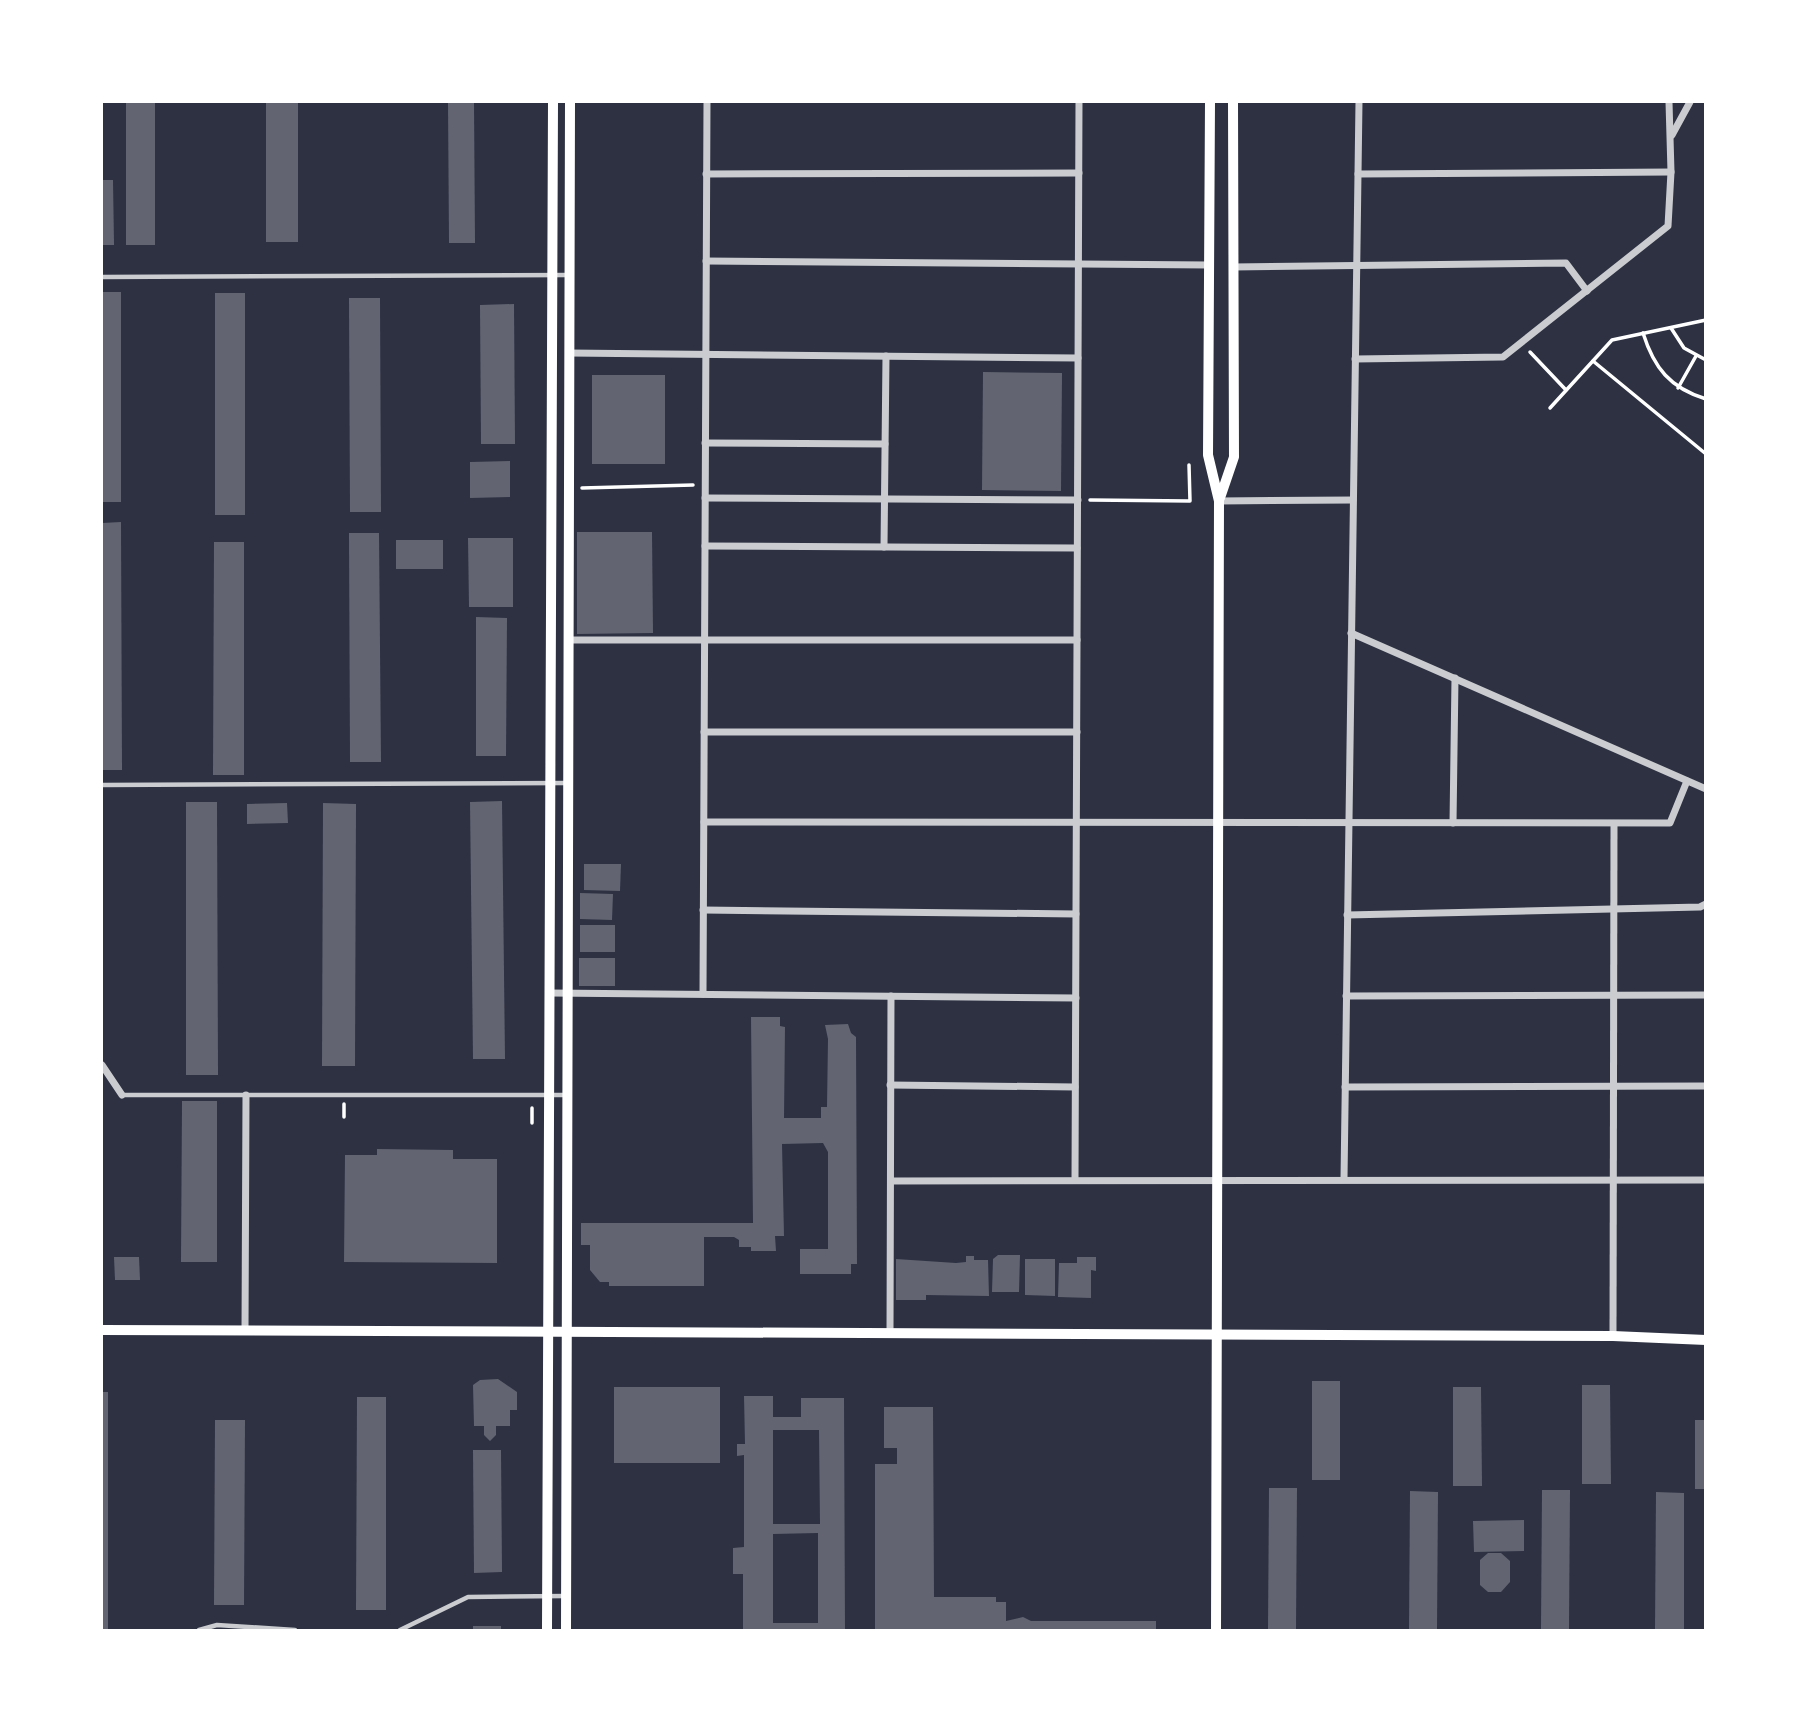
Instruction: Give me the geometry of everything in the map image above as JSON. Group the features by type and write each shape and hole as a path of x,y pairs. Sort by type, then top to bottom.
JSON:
{"main road":[{"path":"547,1630 553,102"},
{"path":"566,1630 570,102"},
{"path":"1210,102 1208,454 1219,500 1216,1630"},
{"path":"1219,500 1234,457 1233,102"},
{"path":"102,1330 1613,1336 1706,1340"}],"street":[{"path":"703,995 707,102"},
{"path":"1075,1180 1079,102"},
{"path":"1344,1180 1359,102"},
{"path":"1355,359 1503,357 1668,226 1671,172 1669,102"},
{"path":"1670,137 1690,102"},
{"path":"1358,174 1671,172"},
{"path":"706,174 1079,173"},
{"path":"706,261 1209,265"},
{"path":"1233,267 1566,263 1587,291"},
{"path":"569,353 1078,358"},
{"path":"884,547 886,356"},
{"path":"705,443 885,444"},
{"path":"705,498 1077,500"},
{"path":"1219,500 1353,500"},
{"path":"705,546 1077,548"},
{"path":"1352,633 1706,789"},
{"path":"569,639 1077,640"},
{"path":"1453,823 1455,678"},
{"path":"704,733 1077,732"},
{"path":"704,822 1670,823 1687,781"},
{"path":"1613,1336 1614,824"},
{"path":"1347,915 1614,910 1700,907 1706,904"},
{"path":"704,910 1076,914"},
{"path":"550,993 1076,998"},
{"path":"1346,996 1706,995"},
{"path":"890,1332 891,996"},
{"path":"102,1065 122,1095"},
{"path":"890,1085 1075,1087"},
{"path":"1345,1087 1706,1086"},
{"path":"245,1331 246,1095"},
{"path":"891,1181 1706,1180"}],"lane":[{"path":"102,277 570,275"},
{"path":"102,785 569,783"},
{"path":"122,1095 568,1095"},
{"path":"400,1630 468,1597 566,1596"},
{"path":"199,1630 217,1625 295,1630"}],"path":[{"path":"1550,408 1612,341 1706,320"},
{"path":"1671,328 1684,348 1706,360"},
{"path":"1643,333 1651,358 1666,379 1678,388 1706,399"},
{"path":"1521,342 1566,390"},
{"path":"1678,388 1696,356"},
{"path":"1593,361 1706,454"},
{"path":"1077,500 1189,500 1189,465"},
{"path":"569,489 705,484"},
{"path":"532,1108 532,1123"}],"building":[{"path":"126,102 155,102 155,245 126,245"},
{"path":"266,102 298,102 298,242 266,242"},
{"path":"448,102 474,102 475,243 449,243"},
{"path":"102,180 113,180 114,245 102,245"},
{"path":"102,292 121,292 121,502 102,502"},
{"path":"215,293 245,293 245,515 215,515"},
{"path":"349,298 380,298 381,512 350,512"},
{"path":"514,304 515,444 481,444 480,305"},
{"path":"983,372 1062,373 1061,491 982,490"},
{"path":"592,375 665,375 665,464 592,464"},
{"path":"510,461 510,497 470,498 470,462"},
{"path":"121,522 122,770 102,770 102,523"},
{"path":"577,532 652,532 653,633 577,634"},
{"path":"349,533 379,533 381,762 350,762"},
{"path":"468,538 513,538 513,607 469,607"},
{"path":"396,540 443,540 443,569 396,569"},
{"path":"214,542 244,542 244,775 213,775"},
{"path":"476,617 507,618 506,756 476,756"},
{"path":"502,801 505,1059 473,1059 470,802"},
{"path":"186,802 217,802 218,1075 186,1075"},
{"path":"287,803 288,823 247,824 247,804"},
{"path":"323,803 356,804 355,1066 322,1066"},
{"path":"584,864 621,864 620,891 584,890"},
{"path":"580,893 613,894 612,920 580,919"},
{"path":"580,925 615,925 615,952 580,952"},
{"path":"579,958 615,958 615,986 579,986"},
{"path":"751,1017 780,1017 780,1026 785,1027 784,1118 821,1118 821,1107 827,1107 828,1039 825,1025 848,1024 851,1033 856,1037 857,1264 851,1264 851,1274 800,1274 800,1249 828,1249 828,1152 823,1143 782,1144 784,1236 775,1236 776,1251 751,1251 751,1247 739,1247 739,1240 734,1237 704,1237 704,1286 609,1286 609,1282 600,1282 590,1270 590,1245 581,1245 581,1223 753,1223"},
{"path":"182,1101 217,1101 217,1262 181,1262"},
{"path":"377,1149 453,1150 453,1159 497,1159 497,1263 344,1262 345,1155 377,1155"},
{"path":"998,1255 1020,1255 1019,1292 992,1292 993,1259"},
{"path":"966,1256 974,1256 974,1260 988,1260 989,1296 926,1295 926,1300 896,1300 896,1259 956,1263 966,1262"},
{"path":"114,1257 139,1257 140,1280 115,1280"},
{"path":"1077,1257 1096,1257 1096,1271 1091,1270 1091,1298 1058,1297 1059,1263 1077,1263"},
{"path":"1025,1259 1055,1259 1055,1296 1025,1295"},
{"path":"498,1379 517,1392 517,1410 510,1410 510,1426 496,1426 496,1435 490,1441 484,1435 484,1426 474,1426 473,1385 480,1380"},
{"path":"1312,1381 1340,1381 1340,1480 1312,1480"},
{"path":"1582,1385 1610,1385 1611,1484 1582,1484"},
{"path":"614,1387 720,1387 720,1463 614,1463"},
{"path":"1453,1387 1481,1387 1482,1486 1453,1486"},
{"path":"102,1392 108,1392 108,1630 102,1630"},
{"path":"744,1396 773,1396 773,1417 801,1417 801,1398 844,1398 845,1630 743,1630 743,1574 733,1574 733,1548 744,1547 744,1455 737,1456 737,1444 745,1444","holes":["773,1430 819,1430 820,1524 773,1524","818,1533 818,1623 773,1623 773,1534"]},
{"path":"357,1397 386,1397 386,1610 356,1610"},
{"path":"884,1407 933,1407 934,1597 996,1597 996,1602 1006,1602 1006,1621 1023,1617 1031,1621 1156,1621 1156,1630 875,1629 875,1464 897,1464 897,1448 884,1448"},
{"path":"215,1420 245,1420 244,1605 214,1605"},
{"path":"1695,1420 1706,1420 1706,1489 1695,1489"},
{"path":"473,1450 501,1450 502,1572 474,1573"},
{"path":"1269,1488 1297,1488 1296,1630 1268,1630"},
{"path":"1542,1490 1570,1490 1569,1630 1541,1630"},
{"path":"1410,1491 1438,1492 1437,1630 1409,1630"},
{"path":"1656,1492 1684,1493 1684,1630 1655,1630"},
{"path":"1524,1520 1524,1551 1474,1552 1473,1521"},
{"path":"1488,1553 1501,1553 1510,1561 1510,1582 1501,1592 1488,1592 1480,1585 1480,1560"},
{"path":"473,1626 501,1626 501,1630 473,1630"}]}
